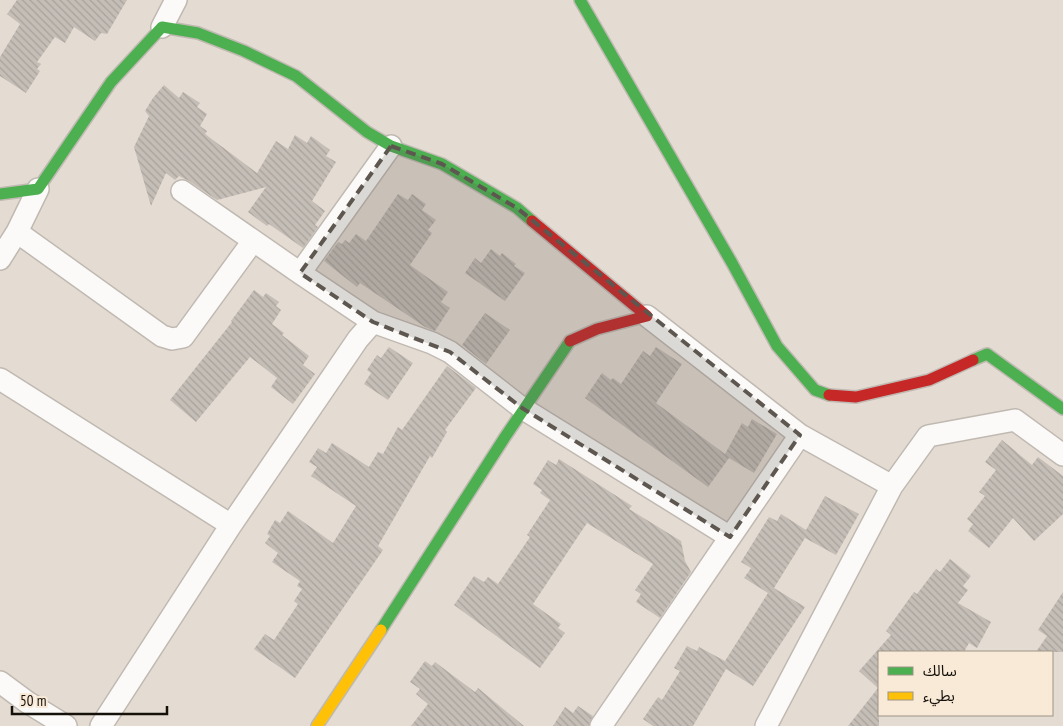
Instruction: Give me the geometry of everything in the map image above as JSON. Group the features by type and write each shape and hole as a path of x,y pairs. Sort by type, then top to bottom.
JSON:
{"street":[{"path":"0,259 38,189 111,82 162,27 176,0"},
{"path":"580,0 732,263 776,346 815,390 828,395 856,397 929,380 987,354 1063,409"},
{"path":"162,27 198,33 244,51 296,76 367,132 391,146 442,164 517,208 646,316 800,435 892,486"},
{"path":"300,274 391,146"},
{"path":"0,194 38,189"},
{"path":"182,191 300,274 373,322 432,342 450,352 522,408 730,537"},
{"path":"16,232 162,336 172,339 183,337 253,241"},
{"path":"317,726 351,677 522,408 569,342 580,335 594,330 646,316"},
{"path":"100,726 232,525 358,339 373,322"},
{"path":"0,379 232,525"},
{"path":"766,726 892,486 928,436 1015,420 1063,455"},
{"path":"601,726 800,435"},
{"path":"0,682 27,702 66,726"}],"highlighted area":[{"path":"391,146 442,164 517,208 800,435 730,537 522,408 450,352 373,322 300,273"}],"building":[{"path":"17,0 127,0 107,34 101,33 95,41 74,27 65,43 55,37 37,62 41,64 37,69 40,71 26,93 0,76 0,57 20,24 7,14"},
{"path":"164,85 179,98 183,92 200,103 197,107 207,114 200,126 207,131 205,134 257,173 276,141 288,149 295,135 307,143 311,136 330,150 326,156 336,162 312,201 325,211 315,225 318,227 303,248 248,212 266,187 217,200 189,181 179,176 175,180 166,173 151,206 134,147 149,116 145,111"},
{"path":"398,194 408,200 412,194 426,204 422,210 436,220 428,230 432,233 410,265 448,292 441,302 450,308 435,331 425,327 360,283 357,287 324,261 338,242 342,244 345,240 349,243 356,234 366,241"},
{"path":"491,249 500,256 502,253 516,264 514,266 525,273 505,301 465,273 475,258 481,263"},
{"path":"254,290 263,297 266,293 279,302 276,306 281,310 272,324 284,333 282,335 309,356 303,365 315,374 293,404 271,387 277,378 250,357 196,422 170,400 232,322"},
{"path":"485,313 510,330 486,364 462,345"},
{"path":"389,347 413,363 388,400 364,384 371,373 367,370 377,355 381,358"},
{"path":"656,347 682,364 656,403 725,454 742,423 748,427 752,419 777,434 754,473 729,458 708,487 585,398 602,373 611,380 613,378 621,384 643,351 650,356"},
{"path":"447,366 476,388 445,430 447,432 432,458 430,456 378,546 383,550 295,678 254,649 265,634 274,640 298,604 294,601 302,589 297,586 300,581 272,562 278,553 265,543 270,536 267,534 275,520 280,523 288,511 333,543 356,506 311,476 317,467 309,462 318,448 326,453 332,443 369,467 378,452 383,454 398,427 402,430"},
{"path":"1002,440 1032,465 1038,457 1063,476 1063,514 1034,541 1013,518 989,548 968,531 973,524 967,519 985,496 979,492 996,470 985,462"},
{"path":"559,459 632,506 629,509 681,541 685,561 691,572 660,618 636,602 641,594 635,590 653,564 587,523 533,604 561,624 558,628 565,633 540,668 454,605 474,576 484,582 488,577 498,584 530,537 527,535 550,500 540,493 542,490 533,484 548,460 556,465"},
{"path":"825,496 859,514 836,555 805,538 774,588 805,607 753,686 726,669 693,726 653,726 643,719 658,697 662,700 680,671 674,668 687,646 697,651 699,647 725,661 768,593 744,578 751,568 741,562 769,517 777,521 781,514 806,530"},
{"path":"950,559 971,576 963,586 968,590 958,603 991,622 977,648 969,643 965,651 878,651 878,688 859,671 891,635 886,631 914,592 917,594 936,569 940,572"},
{"path":"1063,592 1063,652 1037,651 1047,636 1038,630"},
{"path":"425,661 432,666 435,662 475,692 478,688 524,726 411,726 428,704 416,694 420,689 410,682"},
{"path":"878,688 879,726 848,726"},
{"path":"578,706 593,716 589,726 553,726 565,707 573,713"}],"traffic: fast":[{"path":"580,0 732,263 777,346 815,390 829,395"},
{"path":"0,194 38,189 111,82 162,27 198,33 244,51 296,76 367,132 391,146 442,164 517,208 532,221"},
{"path":"381,630 505,437 570,341"},
{"path":"973,360 987,354 1063,409"}],"traffic: slow":[{"path":"317,726 381,630"}],"traffic: jam":[{"path":"532,221 647,316 597,329 570,341"},
{"path":"829,395 856,397 929,380 973,360"}]}
